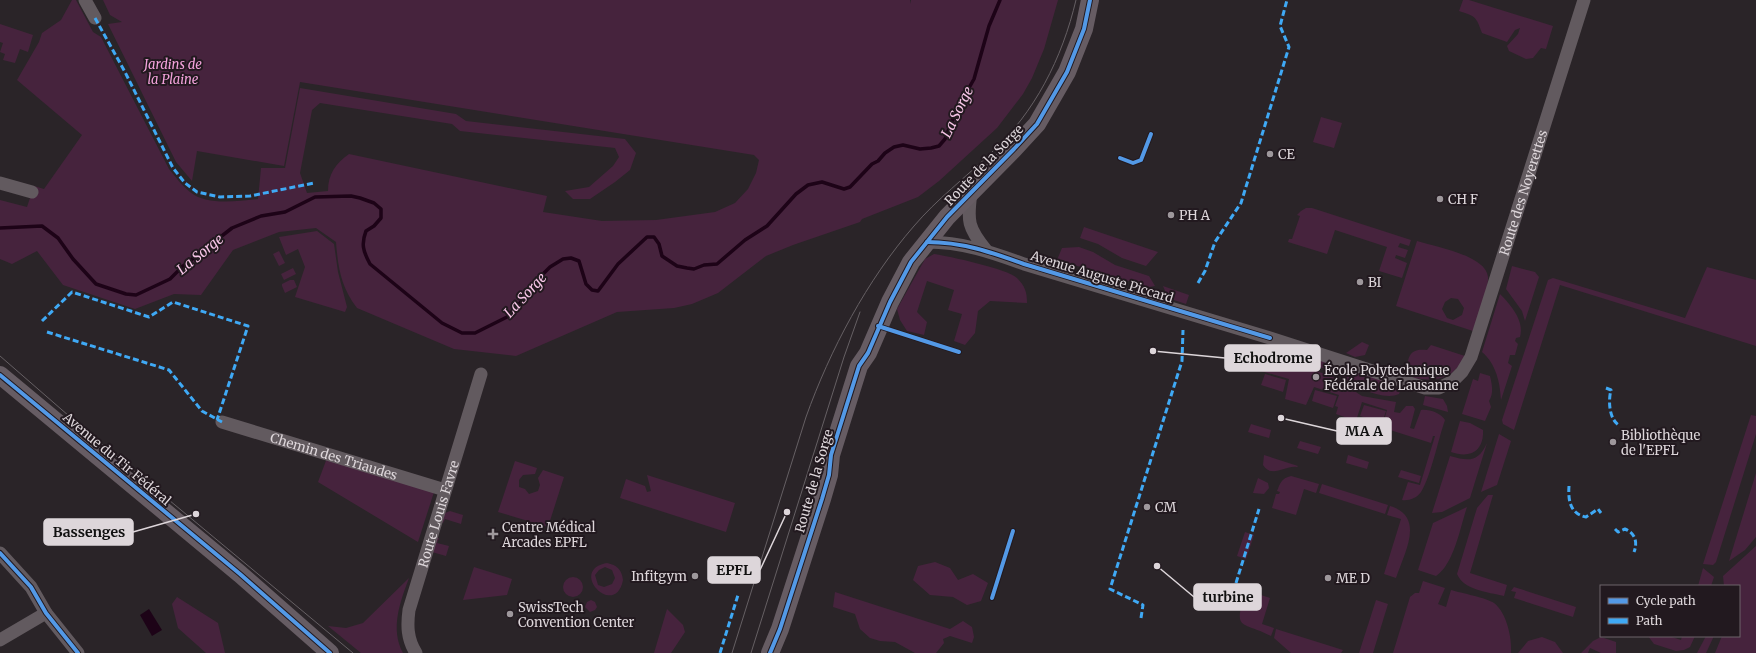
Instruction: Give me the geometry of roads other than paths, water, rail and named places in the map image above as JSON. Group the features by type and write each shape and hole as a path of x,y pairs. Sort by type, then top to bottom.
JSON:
{"street":[{"path":"85,0 96,18"},
{"name":"Route de la Sorge","path":"770,653 780,629 829,475 842,450 867,373 868,353 878,326 911,262 947,217 1037,124 1048,107 1075,53 1084,29 1090,0"},
{"name":"Route des Noyerettes","path":"1453,381 1462,372 1471,357 1584,0"},
{"path":"0,183 32,192"},
{"path":"971,193 968,221 976,238 986,250"},
{"name":"Avenue Auguste Piccard","path":"927,242 949,242 986,250 1024,264 1284,343 1405,383 1432,389 1445,386 1453,381"},
{"name":"Route Louis Favre","path":"416,653 409,638 409,610 481,374"},
{"name":"Avenue du Tir Fédéral","path":"0,375 240,574 330,653"},
{"name":"Chemin des Triaudes","path":"222,422 445,490"},
{"path":"0,553 31,588 46,613 78,653"},
{"path":"0,640 46,613"}],"waterway":[{"name":"La Sorge","path":"0,228 42,226 58,238 73,259 96,284 126,294 136,295 170,279 182,267 232,228 261,216 285,212 315,197 351,196 374,203 381,209 381,218 374,226 366,231 363,244 364,251 370,264 442,323 462,333 475,333 507,317 520,303 538,279 550,267 563,259 571,258 579,261 586,284 592,290 598,291 618,264 647,237 654,237 659,244 662,256 677,266 694,269 704,265 717,264 745,240 767,226 796,194 808,185 822,182 844,189 850,187 872,164 878,161 885,153 894,147 903,145 920,149 939,146 945,139 956,111 974,79 989,26 1000,0"}],"tram line":[{"path":"732,653 806,417 826,366 838,341 881,269 914,226 932,207 1007,137 1034,102 1055,64 1076,0"},
{"path":"751,653 844,357 860,312"},
{"path":"0,356 92,436 353,653"}],"place":[{"name":"CE","path":"1270,154"},
{"name":"CH F","path":"1440,199"},
{"name":"PH A","path":"1171,215"},
{"name":"BI","path":"1360,282"},
{"name":"Echodrome","path":"1153,351"},
{"name":"École Polytechnique Fédérale de Lausanne","path":"1316,377"},
{"name":"MA A","path":"1281,418"},
{"name":"Bibliothèque de l'EPFL","path":"1613,442"},
{"name":"CM","path":"1147,507"},
{"name":"EPFL","path":"787,512"},
{"name":"Bassenges","path":"196,514"},
{"name":"Centre Médical Arcades EPFL","path":"493,534"},
{"name":"turbine","path":"1157,566"},
{"name":"Infitgym","path":"695,576"},
{"name":"ME D","path":"1328,578"},
{"name":"SwissTech Convention Center","path":"510,614"}],"park label":[{"name":"Jardins de la Plaine","path":"173,72"}]}
